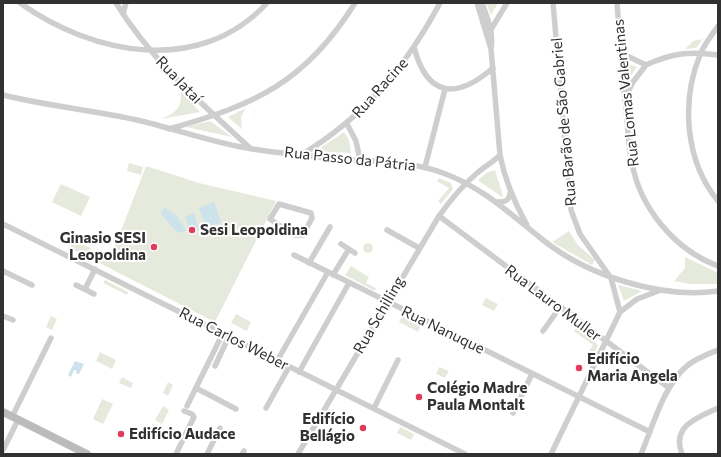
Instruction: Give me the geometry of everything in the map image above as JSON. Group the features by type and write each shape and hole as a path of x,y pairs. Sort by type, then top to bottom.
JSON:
{"main road":[{"path":"3,412 86,454"}],"street":[{"path":"20,3 48,21 77,35 109,45 151,51 196,45 219,38 240,26 267,3"},
{"name":"Rua Jataí","path":"116,3 151,51 176,79 250,148"},
{"path":"123,14 126,3"},
{"path":"168,129 215,116 258,97 291,77 305,66 327,42 340,26 355,3"},
{"name":"Rua Racine","path":"301,155 347,124 382,90 414,47 440,3"},
{"path":"477,3 491,49 500,155 503,171 510,193 529,229"},
{"path":"482,3 488,20 492,42 491,49"},
{"path":"490,31 507,3"},
{"name":"Rua Barão de São Gabriel","path":"553,3 571,210 580,234 611,278"},
{"name":"Rua Lomas Valentinas","path":"617,3 632,163 640,191 647,205 664,227 682,245 698,256 718,266"},
{"path":"488,20 496,20"},
{"path":"718,26 701,53 695,67 689,96 690,133 694,150 703,177 718,201"},
{"path":"414,47 424,74 430,81 445,88 453,89 464,87 482,78 493,68"},
{"path":"621,53 646,64"},
{"path":"625,98 633,82 646,64 678,53 718,55"},
{"path":"425,167 445,88"},
{"name":"Rua Passo da Pátria","path":"3,96 100,112 202,138 250,148 301,155 403,162 425,167 467,182 498,202 529,229 563,254 611,278 661,290 718,291"},
{"path":"347,124 356,141 360,160"},
{"name":"Rua Schilling","path":"298,454 438,216 475,174 490,165 500,155"},
{"path":"490,165 500,167 503,171"},
{"path":"498,202 506,202 510,198 510,193"},
{"path":"279,204 309,211 312,215 312,218 303,235 294,235 289,232 282,225 270,219 279,204"},
{"name":"Rua Lauro Muller","path":"438,216 605,342 669,388"},
{"name":"Rua Carlos Weber","path":"3,224 465,454"},
{"path":"309,263 330,227"},
{"path":"387,230 419,248"},
{"path":"341,244 355,252"},
{"path":"277,361 331,274 349,249"},
{"name":"Rua Nanuque","path":"294,255 650,432"},
{"path":"85,289 95,269"},
{"path":"3,271 32,285"},
{"path":"611,278 620,312"},
{"path":"299,372 349,283"},
{"path":"76,285 94,294"},
{"path":"551,454 620,312 637,299 661,290"},
{"path":"543,331 560,307"},
{"path":"3,316 13,320"},
{"path":"176,454 194,417 186,408 224,333"},
{"path":"215,366 229,336"},
{"path":"3,450 15,418 51,338"},
{"path":"641,454 669,388 688,365 718,350"},
{"path":"374,408 398,360"},
{"path":"266,408 290,367"},
{"path":"514,413 532,374"},
{"path":"196,388 236,409"},
{"path":"682,454 680,444 683,429 692,420 716,408 718,416"},
{"path":"207,454 220,428"}],"shaded area":[{"path":"486,3 498,3 491,15"},
{"path":"703,39 696,48 685,49 693,41"},
{"path":"626,63 637,67 628,80 627,78"},
{"path":"181,92 200,112 161,119 177,110 180,103"},
{"path":"246,108 241,117 242,129 228,117"},
{"path":"210,121 232,137 186,127"},
{"path":"344,132 349,140 351,153 316,151"},
{"path":"129,163 143,167 141,175 127,171"},
{"name":"Sesi Leopoldina","path":"146,166 199,183 276,201 215,322 70,248 73,241 91,248 89,251 94,253 96,250 110,259"},
{"path":"495,170 503,196 502,197 479,181 479,179 488,172"},
{"path":"439,178 451,183 453,189 441,204 438,201 449,188 437,181"},
{"path":"61,184 90,197 81,216 52,202"},
{"path":"569,231 578,245 595,260 592,265 552,242"},
{"path":"366,243 370,243 373,248 370,253 366,253 363,250 363,246"},
{"path":"685,257 718,273 718,284 690,284 674,281 685,268"},
{"path":"351,266 369,277 366,283 376,288 375,291 345,275"},
{"path":"105,280 128,292 127,295 103,283"},
{"path":"619,285 642,291 624,301"},
{"path":"486,298 498,304 494,311 482,305"},
{"path":"236,314 251,322 247,331 231,323"},
{"path":"51,316 57,319 52,330 46,327"},
{"path":"402,316 421,325 418,332 399,322"},
{"path":"576,328 598,345 593,356 588,353 593,345 574,331"},
{"path":"100,352 116,360 112,369 96,361"},
{"path":"439,367 449,371 445,378 436,374"},
{"path":"122,377 133,383 131,388 119,383"},
{"path":"168,382 173,385 168,396 163,393"},
{"path":"102,399 113,404 103,424 93,419"},
{"path":"163,406 169,410 162,424 155,420"},
{"path":"400,427 414,434 411,440 397,433"}],"water":[{"path":"214,202 221,223 206,228 199,208"},
{"path":"164,207 177,216 186,231 178,233 161,214"},
{"path":"194,213 199,229 190,233 185,217"},
{"path":"75,361 84,364 79,374 76,374 77,371 74,370 71,377 68,375"}],"place":[{"name":"Sesi Leopoldina","path":"192,230"},
{"name":"Ginasio SESI Leopoldina","path":"154,247"},
{"name":"Edifício Maria Angela","path":"579,368"},
{"name":"Colégio Madre Paula Montalt","path":"419,397"},
{"name":"Edifício Bellágio","path":"363,428"},
{"name":"Edifício Audace","path":"121,434"}]}
